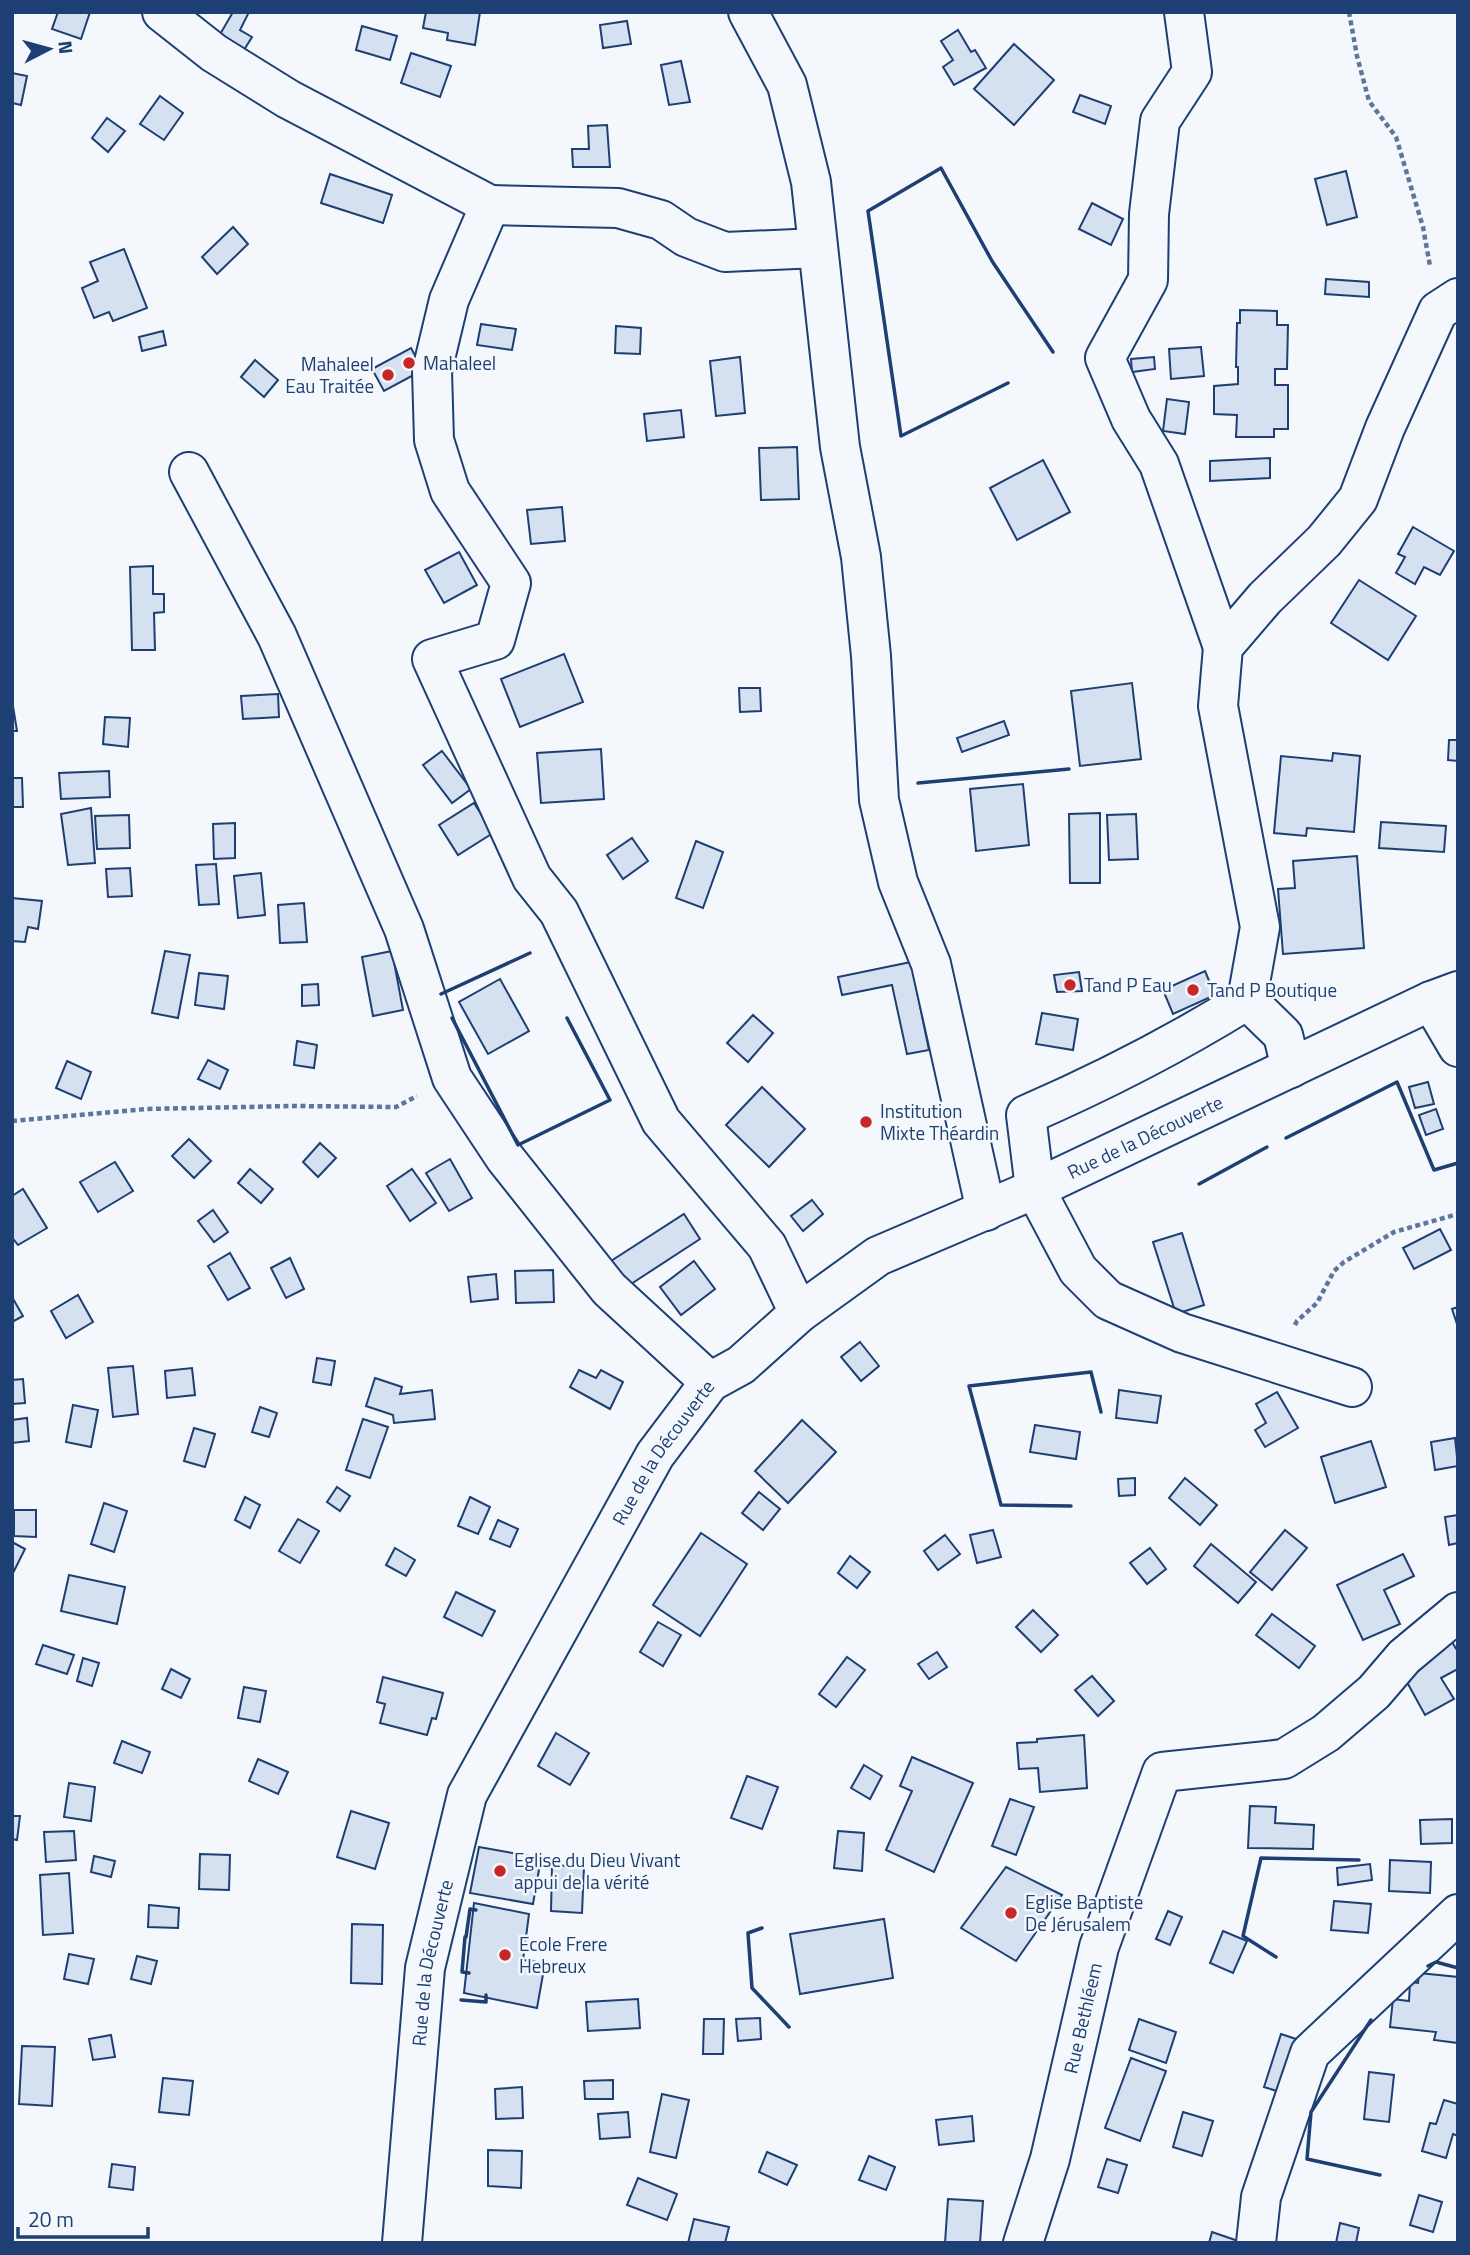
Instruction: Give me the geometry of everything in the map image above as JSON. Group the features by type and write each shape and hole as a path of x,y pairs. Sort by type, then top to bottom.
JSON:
{"street":[{"path":"162,12 214,53 288,99 490,205 618,208 661,220 686,237 725,252 818,248"},
{"path":"748,12 787,85 811,183 840,447 861,557 871,656 879,800 898,882 931,964 986,1211"},
{"path":"1184,12 1192,72 1160,121 1149,214 1148,280 1105,358 1130,419 1159,464 1223,646 1218,706 1260,927 1247,1000 1203,1027 1112,1075 1026,1115 1035,1189 1078,1270 1108,1300 1182,1333 1352,1387"},
{"path":"490,205 449,300 432,371 434,440 450,491 511,583 495,640 432,659 532,878 559,912 661,1121 767,1246 799,1313"},
{"path":"1223,646 1265,598 1324,541 1359,499 1385,429 1448,305"},
{"path":"189,472 277,636 404,929 452,1078 505,1158 609,1289 709,1382"},
{"path":"1444,996 1458,1047"},
{"name":"Rue de la Découverte","path":"402,2243 425,1968 467,1796 655,1455 709,1382 741,1365 799,1313 878,1256 1035,1189 1444,996"},
{"path":"1247,1000 1283,1035 1291,1068"},
{"name":"Rue Bethléem","path":"1023,2243 1050,2159 1099,1947 1162,1772 1284,1759 1326,1732 1374,1692 1404,1657 1458,1612"},
{"path":"1256,2243 1261,2197 1310,2053 1458,1914"}],"path":[{"path":"1349,12 1369,101 1396,137 1448,305"},
{"path":"12,1121 146,1109 397,1107 452,1078"},
{"path":"1281,1363 1297,1321 1317,1303 1334,1272 1344,1262 1394,1232 1458,1214"}],"building":[{"path":"58,12 90,12 81,39 52,29"},
{"path":"233,12 249,12 240,30 252,37 244,50 219,36"},
{"path":"426,12 480,12 475,45 447,40 448,33 423,28"},
{"path":"627,21 631,44 603,48 600,25"},
{"path":"362,26 397,36 390,60 356,50"},
{"path":"958,30 971,52 975,50 986,68 954,85 943,67 953,60 941,41"},
{"path":"1014,44 1054,80 1014,125 974,89"},
{"path":"411,53 451,66 440,97 401,83"},
{"path":"681,61 690,102 669,105 661,65"},
{"path":"12,73 27,76 21,105 12,103"},
{"path":"1080,95 1111,106 1105,124 1073,112"},
{"path":"160,96 183,113 164,140 140,124"},
{"path":"107,118 125,131 108,152 92,138"},
{"path":"607,125 610,167 573,167 572,149 589,149 588,126"},
{"path":"1346,171 1357,217 1327,225 1315,179"},
{"path":"330,174 392,195 383,223 321,203"},
{"path":"1092,203 1123,219 1111,245 1079,229"},
{"path":"233,227 248,244 217,274 202,257"},
{"path":"124,249 147,308 113,321 109,312 94,318 82,288 98,281 90,262"},
{"path":"1326,279 1369,282 1369,297 1325,294"},
{"path":"1240,310 1277,311 1277,325 1288,325 1287,369 1275,369 1275,385 1288,385 1288,429 1274,429 1274,437 1236,437 1237,415 1214,414 1214,386 1238,384 1237,323 1240,323"},
{"path":"481,324 516,329 512,350 477,345"},
{"path":"616,326 641,328 640,354 615,353"},
{"path":"163,331 166,345 142,351 139,337"},
{"path":"1201,347 1204,376 1171,379 1169,349"},
{"path":"411,348 423,370 384,391 372,369"},
{"path":"740,357 745,413 716,416 710,361"},
{"path":"1154,357 1155,369 1132,372 1131,359"},
{"path":"255,360 278,380 264,397 241,377"},
{"path":"1167,399 1189,402 1185,434 1163,431"},
{"path":"681,410 684,437 647,441 644,414"},
{"path":"797,447 799,499 761,500 759,448"},
{"path":"1270,458 1270,478 1210,481 1210,461"},
{"path":"1043,460 1070,512 1017,540 990,488"},
{"path":"562,507 565,541 531,544 527,510"},
{"path":"1413,527 1454,551 1440,575 1424,567 1415,584 1396,573 1405,557 1398,554"},
{"path":"459,552 477,585 444,603 425,570"},
{"path":"153,566 153,594 164,594 164,612 154,613 155,650 132,650 130,567"},
{"path":"1359,580 1416,616 1388,660 1331,623"},
{"path":"564,654 583,702 520,727 501,679"},
{"path":"1132,683 1141,759 1080,766 1071,691"},
{"path":"739,688 760,688 761,711 740,712"},
{"path":"278,694 279,717 243,719 241,696"},
{"path":"12,700 17,731 12,731"},
{"path":"105,717 130,718 128,747 103,744"},
{"path":"1004,721 1009,735 962,752 957,738"},
{"path":"1449,740 1458,740 1458,761 1448,760"},
{"path":"601,749 604,799 541,803 537,753"},
{"path":"442,751 471,789 452,803 423,765"},
{"path":"1333,753 1360,756 1354,832 1307,828 1306,836 1274,833 1281,756 1332,761"},
{"path":"109,771 110,797 61,799 59,773"},
{"path":"12,778 22,778 23,807 12,807"},
{"path":"1023,784 1029,845 976,851 970,789"},
{"path":"474,803 493,833 458,855 439,825"},
{"path":"91,808 95,863 68,865 61,814"},
{"path":"1100,813 1100,883 1070,883 1069,814"},
{"path":"1136,814 1138,859 1109,860 1107,815"},
{"path":"129,815 130,848 97,849 95,816"},
{"path":"1381,822 1446,826 1444,852 1379,848"},
{"path":"235,823 235,858 214,859 213,824"},
{"path":"632,838 648,861 623,879 607,855"},
{"path":"696,841 723,852 703,908 676,898"},
{"path":"1357,856 1364,948 1283,954 1278,889 1295,888 1293,861"},
{"path":"216,864 219,904 199,905 196,865"},
{"path":"130,868 132,896 108,897 106,869"},
{"path":"261,873 265,915 238,918 234,876"},
{"path":"12,898 42,901 38,929 28,927 25,942 12,941"},
{"path":"304,903 307,942 280,943 278,905"},
{"path":"165,951 190,955 178,1018 152,1013"},
{"path":"392,951 403,1010 373,1016 362,957"},
{"path":"911,962 929,1050 907,1054 892,985 842,995 838,977"},
{"path":"1205,971 1215,995 1173,1014 1163,990"},
{"path":"1079,972 1082,991 1057,992 1054,975"},
{"path":"199,973 228,976 224,1009 195,1005"},
{"path":"500,979 529,1031 488,1054 459,1002"},
{"path":"318,984 319,1005 302,1006 302,985"},
{"path":"1042,1013 1078,1019 1073,1050 1036,1044"},
{"path":"753,1015 773,1033 748,1062 727,1043"},
{"path":"297,1041 317,1045 314,1068 294,1065"},
{"path":"208,1060 228,1070 220,1089 198,1079"},
{"path":"67,1061 91,1072 81,1099 56,1088"},
{"path":"1428,1082 1434,1104 1415,1108 1409,1087"},
{"path":"762,1087 805,1129 769,1167 726,1125"},
{"path":"1436,1109 1443,1129 1426,1135 1419,1115"},
{"path":"189,1139 211,1161 194,1178 172,1156"},
{"path":"320,1143 336,1158 318,1177 303,1162"},
{"path":"450,1159 472,1198 449,1211 426,1173"},
{"path":"115,1162 133,1191 98,1212 80,1182"},
{"path":"250,1169 273,1189 261,1203 238,1183"},
{"path":"412,1169 436,1203 410,1221 387,1186"},
{"path":"23,1189 47,1228 18,1245 12,1241 12,1196"},
{"path":"812,1200 823,1214 803,1231 791,1216"},
{"path":"213,1210 228,1232 214,1242 198,1221"},
{"path":"684,1214 700,1239 628,1286 611,1261"},
{"path":"1440,1229 1451,1250 1414,1269 1403,1248"},
{"path":"1182,1233 1204,1305 1176,1314 1153,1242"},
{"path":"230,1253 250,1288 228,1300 208,1266"},
{"path":"290,1258 304,1289 286,1298 271,1268"},
{"path":"694,1261 715,1289 681,1315 660,1287"},
{"path":"553,1270 554,1302 516,1303 515,1271"},
{"path":"496,1274 498,1299 471,1302 468,1277"},
{"path":"78,1295 93,1322 66,1338 51,1311"},
{"path":"12,1297 23,1316 12,1322"},
{"path":"1458,1307 1458,1327 1452,1309"},
{"path":"860,1342 879,1366 861,1381 841,1357"},
{"path":"317,1358 335,1361 331,1385 313,1382"},
{"path":"133,1366 138,1414 113,1417 108,1368"},
{"path":"192,1368 195,1395 167,1398 165,1371"},
{"path":"579,1370 596,1378 601,1370 623,1382 610,1409 570,1387"},
{"path":"375,1378 402,1387 400,1394 432,1390 435,1419 394,1423 393,1415 366,1406"},
{"path":"23,1379 25,1403 12,1404 12,1380"},
{"path":"1119,1390 1161,1396 1157,1423 1116,1418"},
{"path":"1277,1392 1298,1428 1265,1447 1255,1430 1266,1423 1256,1404"},
{"path":"73,1405 98,1410 91,1447 66,1442"},
{"path":"260,1407 277,1413 269,1437 252,1432"},
{"path":"27,1418 29,1441 12,1443 12,1420"},
{"path":"363,1419 388,1427 370,1478 346,1470"},
{"path":"802,1420 836,1452 788,1503 755,1471"},
{"path":"1035,1425 1080,1432 1076,1459 1030,1452"},
{"path":"194,1428 215,1434 205,1467 184,1461"},
{"path":"1455,1438 1458,1466 1435,1470 1431,1442"},
{"path":"1371,1441 1386,1487 1335,1503 1321,1457"},
{"path":"1135,1478 1135,1495 1119,1496 1118,1479"},
{"path":"1185,1478 1217,1505 1200,1525 1169,1498"},
{"path":"337,1487 350,1496 340,1511 327,1502"},
{"path":"759,1492 780,1509 763,1530 742,1513"},
{"path":"245,1497 260,1505 250,1528 235,1520"},
{"path":"470,1497 490,1507 478,1534 458,1526"},
{"path":"104,1503 127,1511 114,1552 91,1544"},
{"path":"14,1510 36,1510 36,1537 14,1536"},
{"path":"1458,1515 1458,1543 1449,1545 1445,1517"},
{"path":"298,1519 319,1531 300,1563 279,1551"},
{"path":"498,1520 518,1529 510,1547 490,1539"},
{"path":"993,1530 1001,1557 977,1563 970,1535"},
{"path":"1285,1530 1307,1548 1272,1590 1250,1572"},
{"path":"701,1533 747,1564 700,1636 653,1605"},
{"path":"945,1535 960,1554 938,1570 924,1551"},
{"path":"12,1542 25,1549 12,1575"},
{"path":"1211,1544 1256,1582 1238,1603 1194,1566"},
{"path":"395,1548 415,1560 406,1576 386,1565"},
{"path":"1150,1548 1166,1569 1147,1584 1130,1563"},
{"path":"1403,1554 1414,1576 1384,1590 1400,1624 1363,1640 1337,1585"},
{"path":"850,1556 870,1572 857,1588 838,1573"},
{"path":"69,1575 125,1587 117,1624 61,1611"},
{"path":"456,1592 495,1611 482,1636 444,1617"},
{"path":"1033,1610 1058,1635 1041,1652 1016,1627"},
{"path":"1272,1614 1315,1646 1299,1668 1256,1635"},
{"path":"658,1622 681,1635 663,1666 640,1652"},
{"path":"1451,1640 1458,1652 1458,1669 1441,1678 1454,1699 1425,1715 1402,1673"},
{"path":"43,1645 74,1655 67,1674 36,1664"},
{"path":"937,1652 947,1667 929,1679 918,1664"},
{"path":"847,1657 865,1670 836,1707 819,1694"},
{"path":"83,1658 99,1663 92,1686 77,1681"},
{"path":"171,1669 190,1679 181,1698 162,1689"},
{"path":"1092,1676 1114,1701 1098,1716 1075,1690"},
{"path":"383,1677 443,1693 436,1719 432,1718 427,1735 380,1723 385,1704 377,1702"},
{"path":"244,1687 266,1691 260,1722 238,1718"},
{"path":"556,1733 589,1753 570,1785 538,1766"},
{"path":"1084,1735 1087,1788 1040,1792 1038,1768 1019,1769 1017,1743"},
{"path":"122,1741 150,1752 142,1773 114,1763"},
{"path":"912,1757 973,1783 934,1872 886,1850 912,1791 900,1786"},
{"path":"258,1759 288,1772 278,1794 249,1781"},
{"path":"864,1765 882,1776 870,1799 851,1788"},
{"path":"747,1776 778,1787 762,1829 731,1818"},
{"path":"69,1783 95,1787 91,1821 64,1817"},
{"path":"1010,1799 1034,1807 1016,1855 992,1846"},
{"path":"1250,1806 1276,1807 1275,1823 1314,1825 1313,1849 1248,1848"},
{"path":"351,1811 389,1823 375,1869 337,1857"},
{"path":"12,1816 20,1816 17,1840 12,1839"},
{"path":"1452,1819 1452,1843 1421,1844 1420,1820"},
{"path":"74,1831 76,1860 46,1862 44,1832"},
{"path":"838,1831 864,1833 862,1871 834,1868"},
{"path":"479,1847 541,1858 533,1904 470,1893"},
{"path":"200,1854 230,1855 229,1890 199,1889"},
{"path":"94,1856 115,1861 111,1877 91,1872"},
{"path":"1390,1860 1431,1862 1430,1893 1389,1891"},
{"path":"1370,1864 1372,1880 1338,1885 1337,1868"},
{"path":"552,1865 584,1867 582,1913 551,1911"},
{"path":"1006,1867 1062,1895 1016,1961 961,1928"},
{"path":"69,1873 73,1933 43,1935 40,1875"},
{"path":"1334,1901 1371,1904 1368,1933 1331,1930"},
{"path":"474,1903 529,1914 523,1960 545,1963 537,2008 464,1993"},
{"path":"149,1905 179,1908 178,1928 148,1927"},
{"path":"1168,1911 1182,1917 1170,1945 1156,1939"},
{"path":"884,1919 893,1978 800,1994 790,1934"},
{"path":"352,1924 383,1925 382,1984 351,1983"},
{"path":"1223,1931 1247,1941 1233,1973 1210,1963"},
{"path":"69,1954 94,1959 88,1984 64,1979"},
{"path":"137,1956 157,1961 151,1984 131,1979"},
{"path":"1419,1973 1458,1977 1458,2043 1434,2040 1436,2032 1390,2027 1393,1999 1409,2001 1410,1982 1418,1983"},
{"path":"638,1999 640,2028 588,2031 586,2002"},
{"path":"760,2018 761,2039 738,2041 736,2019"},
{"path":"704,2019 724,2019 723,2054 703,2054"},
{"path":"1139,2019 1176,2032 1166,2063 1129,2050"},
{"path":"1281,2034 1305,2042 1289,2095 1264,2087"},
{"path":"111,2035 115,2057 93,2060 89,2039"},
{"path":"22,2046 55,2047 52,2106 19,2104"},
{"path":"1131,2058 1166,2071 1140,2141 1105,2128"},
{"path":"1369,2072 1394,2075 1389,2122 1364,2119"},
{"path":"163,2078 193,2081 189,2115 159,2112"},
{"path":"613,2080 613,2099 585,2099 584,2081"},
{"path":"522,2087 523,2118 496,2119 495,2089"},
{"path":"662,2094 689,2100 676,2158 650,2152"},
{"path":"1444,2100 1458,2104 1458,2136 1453,2134 1446,2158 1422,2151 1430,2123 1436,2124"},
{"path":"628,2112 630,2137 600,2139 598,2114"},
{"path":"1183,2112 1213,2121 1202,2156 1173,2147"},
{"path":"972,2116 974,2141 939,2145 936,2120"},
{"path":"488,2150 522,2151 521,2188 488,2186"},
{"path":"767,2152 797,2165 787,2185 759,2172"},
{"path":"869,2156 895,2167 886,2190 859,2180"},
{"path":"1107,2159 1127,2165 1118,2193 1098,2187"},
{"path":"112,2164 135,2167 133,2190 109,2187"},
{"path":"638,2178 677,2194 667,2220 627,2205"},
{"path":"1419,2195 1442,2202 1433,2232 1410,2225"},
{"path":"948,2199 983,2201 980,2243 945,2243"},
{"path":"694,2219 729,2227 725,2243 688,2243"},
{"path":"1340,2223 1359,2228 1356,2243 1336,2243"},
{"path":"1212,2232 1244,2243 1209,2243"}],"wall":[{"path":"1008,383 901,436 868,211 941,168 992,261 1053,352"},
{"path":"918,783 1069,769"},
{"path":"441,994 530,953"},
{"path":"452,1018 518,1145 610,1100 567,1018"},
{"path":"1286,1138 1397,1082 1434,1170 1458,1163"},
{"path":"1199,1184 1267,1147"},
{"path":"1071,1506 1001,1505 969,1386 1091,1372 1101,1412"},
{"path":"1276,1957 1243,1936 1261,1858 1359,1860"},
{"path":"466,1937 470,1909 476,1910"},
{"path":"762,1928 748,1933 752,1988 789,2027"},
{"path":"465,1937 462,1972 469,1973"},
{"path":"1428,1966 1436,1962 1458,1968"},
{"path":"461,2000 486,2002 486,1995"},
{"path":"1371,2020 1311,2112 1307,2159 1380,2175"}],"place":[{"name":"Mahaleel","path":"409,363"},
{"name":"Mahaleel Eau Traitée","path":"388,375"},
{"name":"Tand P Eau","path":"1070,985"},
{"name":"Tand P Boutique","path":"1193,990"},
{"name":"Institution Mixte Théardin","path":"866,1122"},
{"name":"Eglise du Dieu Vivant appui de la vérité","path":"500,1871"},
{"name":"Eglise Baptiste De Jérusalem","path":"1011,1913"},
{"name":"Ecole Frere Hebreux","path":"505,1955"}]}
